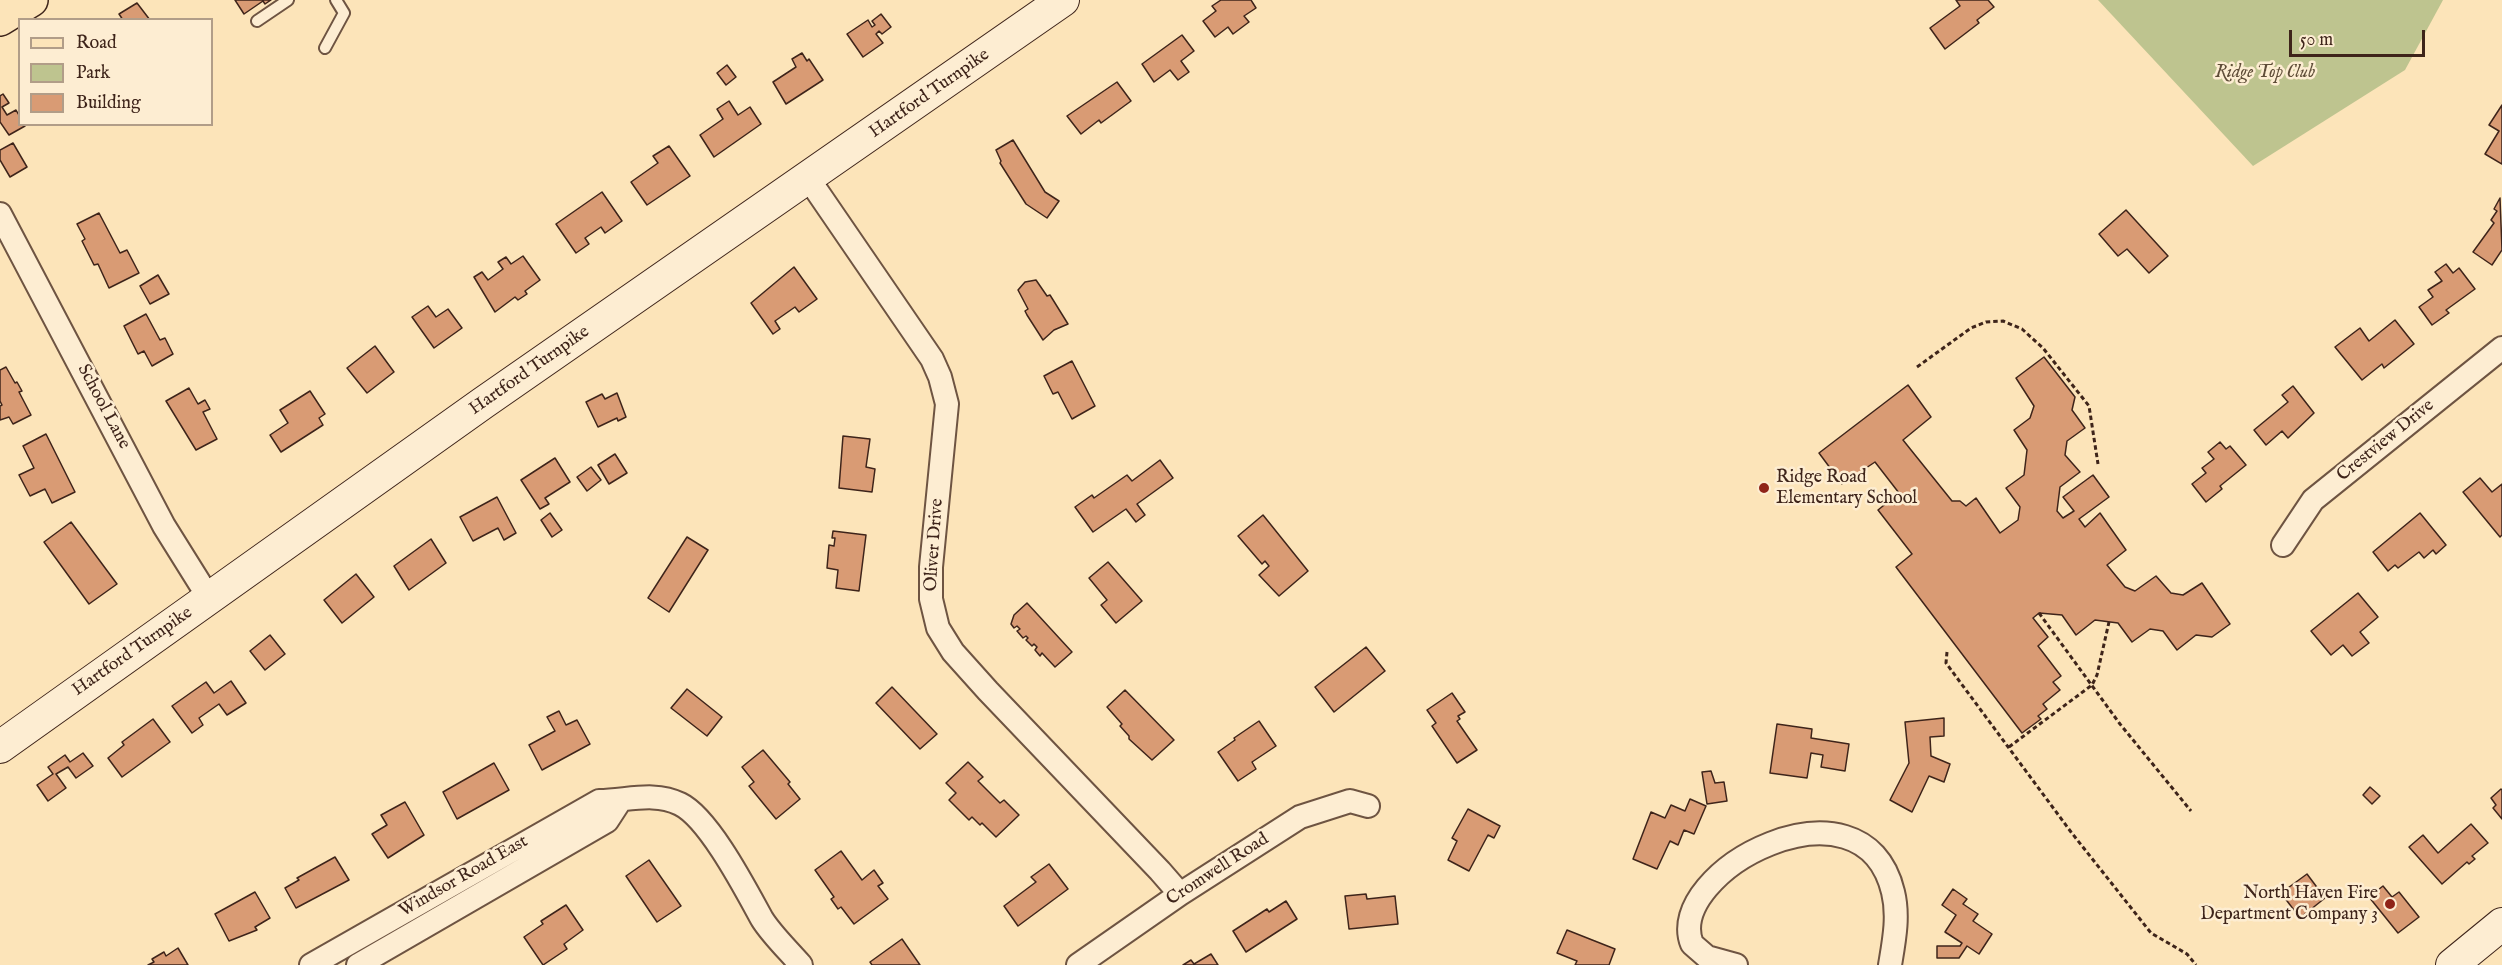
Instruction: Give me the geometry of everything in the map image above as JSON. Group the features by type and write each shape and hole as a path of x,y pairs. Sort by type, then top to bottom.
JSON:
{"main road":[{"path":"0,19 31,0"},
{"name":"Hartford Turnpike","path":"0,747 456,422 1063,0"},
{"path":"2452,965 2502,924"}],"street":[{"name":"Oliver Drive","path":"808,178 932,359 940,377 946,404 932,555 931,598 938,628 953,652 988,691 1180,894"},
{"name":"School Lane","path":"0,214 164,526 209,598"},
{"name":"Crestview Drive","path":"2283,545 2313,500 2502,348"},
{"name":"Windsor Road East","path":"311,965 598,801 621,801 640,796 661,798 681,804 699,819 743,882 764,921 801,965"},
{"name":"Windsor Road East","path":"358,965 607,821 621,801"},
{"name":"Cromwell Road","path":"1078,965 1180,894 1300,816 1350,801 1368,806"},
{"path":"1736,965 1707,957 1692,944 1689,923 1697,901 1707,888 1740,859 1766,843 1798,835 1826,833 1846,836 1862,843 1888,876 1895,912 1890,965"}],"lane":[{"path":"257,21 288,0"},
{"path":"325,48 344,13 336,0"}],"path":[{"path":"1917,367 1971,328 1986,322 2003,321 2022,329 2043,348 2089,406 2098,464"},
{"path":"2039,613 2092,685 2191,811"},
{"path":"2009,747 2092,685 2097,675 2109,622"},
{"path":"1947,652 1946,663 2071,832 2151,933 2187,954 2196,965"}],"green space":[{"name":"Ridge Top Club","path":"2098,0 2443,0 2405,70 2253,166"}],"building":[{"path":"235,0 271,0 265,4 263,1 244,14"},
{"path":"1221,0 1251,0 1256,8 1244,16 1249,22 1233,34 1228,27 1215,37 1203,21 1216,11 1212,6"},
{"path":"1956,0 1988,0 1994,7 1977,20 1979,23 1945,49 1930,28 1960,6"},
{"path":"137,3 148,18 122,18 119,14"},
{"path":"881,14 891,27 882,34 879,31 876,34 883,43 863,57 847,34 868,20 872,27 875,25 872,21"},
{"path":"1182,35 1194,51 1181,61 1189,72 1178,80 1170,70 1154,82 1142,64"},
{"path":"802,53 807,61 809,59 823,80 786,104 773,82 796,67 792,59"},
{"path":"727,65 736,77 726,85 717,73"},
{"path":"1117,82 1131,101 1101,123 1099,120 1081,134 1067,116"},
{"path":"3,94 9,103 2,107 7,115 16,110 18,126 25,126 9,135 0,122 0,96"},
{"path":"729,101 738,115 750,107 761,124 714,157 700,135 723,119 717,109"},
{"path":"2502,105 2502,164 2485,154 2499,131 2489,125"},
{"path":"1013,140 1045,192 1059,201 1047,218 1026,204 1000,163 996,150"},
{"path":"13,143 27,167 10,177 0,160 0,150"},
{"path":"669,146 690,176 647,205 631,182 658,163 653,156"},
{"path":"602,192 622,221 605,233 601,227 585,238 589,244 576,253 556,224"},
{"path":"2500,198 2502,250 2492,265 2473,252 2494,223 2491,220 2497,211 2494,209"},
{"path":"2126,210 2168,256 2149,273 2127,249 2118,256 2099,234"},
{"path":"99,213 120,253 127,250 139,273 109,288 98,264 94,265 82,241 85,239 77,224"},
{"path":"523,256 540,280 525,291 527,294 518,300 515,297 495,312 474,277 482,272 488,280 503,269 498,262 506,257 511,264"},
{"path":"2446,264 2453,273 2459,268 2475,289 2446,310 2449,313 2432,325 2419,307 2433,297 2428,290 2442,281 2435,272"},
{"path":"794,267 817,299 799,312 795,307 775,321 780,329 773,334 751,303"},
{"path":"158,275 169,294 150,304 140,286"},
{"path":"1036,280 1047,296 1050,295 1068,324 1054,330 1043,340 1025,311 1028,309 1018,290 1025,282"},
{"path":"428,306 436,317 448,309 462,328 434,348 412,317"},
{"path":"146,314 160,340 165,338 173,354 152,366 144,351 138,354 124,326"},
{"path":"2395,320 2414,344 2384,368 2382,364 2362,380 2335,347 2360,328 2369,341"},
{"path":"375,346 394,372 367,393 347,368"},
{"path":"2044,357 2075,397 2072,410 2085,428 2067,441 2065,455 2080,472 2060,487 2057,511 2063,518 2074,511 2063,497 2093,475 2109,497 2079,519 2085,527 2100,513 2126,550 2107,565 2125,587 2135,591 2156,576 2171,593 2183,595 2202,583 2230,624 2212,637 2196,635 2177,650 2163,631 2150,629 2132,642 2118,623 2095,620 2076,635 2062,615 2039,613 2033,618 2048,637 2038,646 2061,676 2053,682 2060,690 2043,704 2047,709 2038,716 2041,719 2022,733 1896,567 1912,554 1878,510 1899,493 1875,462 1842,484 1819,453 1908,385 1931,417 1903,440 1952,501 1960,501 1966,506 1976,498 2000,533 2018,520 2020,507 2006,488 2024,475 2027,450 2014,430 2030,418 2034,406 2016,378"},
{"path":"1072,361 1095,406 1072,419 1058,392 1053,394 1044,376"},
{"path":"6,367 22,391 19,392 31,415 13,424 9,417 0,420 0,406 2,405 0,370"},
{"path":"2293,386 2314,413 2288,438 2282,431 2266,445 2254,430 2288,402 2282,395"},
{"path":"189,388 198,404 205,400 210,409 203,412 217,439 196,450 166,401"},
{"path":"310,391 325,414 319,418 323,425 281,452 270,435 288,423 280,410"},
{"path":"617,393 626,417 618,421 617,418 598,427 586,402 602,394 605,399"},
{"path":"46,434 75,492 52,503 45,489 30,496 19,475 34,468 23,446"},
{"path":"843,436 870,439 866,467 875,469 872,492 839,488"},
{"path":"2220,442 2226,449 2230,446 2246,465 2220,486 2222,489 2206,502 2192,484 2206,473 2202,468 2214,459 2208,452"},
{"path":"615,454 627,473 609,484 598,465"},
{"path":"555,458 570,482 545,498 549,504 540,509 521,480"},
{"path":"1160,460 1173,478 1137,504 1145,515 1136,522 1126,509 1093,532 1075,507 1092,495 1094,498 1127,475 1132,481"},
{"path":"591,467 601,480 587,491 577,477"},
{"path":"2480,478 2492,492 2502,484 2502,535 2500,537 2463,492"},
{"path":"497,497 516,533 504,540 498,528 473,541 460,517"},
{"path":"550,513 562,530 552,537 541,520"},
{"path":"2420,513 2446,545 2436,554 2433,550 2424,558 2419,552 2398,568 2395,565 2388,571 2373,552"},
{"path":"1263,515 1308,571 1279,596 1259,575 1269,566 1265,561 1262,564 1238,536"},
{"path":"71,522 117,584 89,604 44,542"},
{"path":"833,531 866,535 859,591 836,588 838,570 827,568 829,545 834,546"},
{"path":"687,537 708,550 669,612 648,598"},
{"path":"431,539 446,563 409,590 394,566"},
{"path":"1108,562 1142,601 1116,623 1101,605 1107,600 1089,578"},
{"path":"356,574 374,597 342,623 324,600"},
{"path":"2358,593 2378,617 2360,632 2369,643 2352,656 2343,645 2331,655 2311,631"},
{"path":"1027,603 1072,652 1055,667 1042,653 1040,656 1035,650 1037,647 1034,644 1032,646 1026,640 1028,638 1026,636 1023,638 1017,631 1020,629 1017,626 1014,628 1011,624 1014,615"},
{"path":"270,635 285,654 265,670 250,651"},
{"path":"1366,647 1385,671 1334,712 1315,687"},
{"path":"231,681 246,703 227,715 219,704 199,718 203,725 192,733 172,706 206,682 214,693"},
{"path":"892,687 937,734 920,749 876,703"},
{"path":"687,689 722,717 707,736 671,708"},
{"path":"1125,690 1174,740 1152,760 1129,739 1120,726 1122,724 1107,707"},
{"path":"1452,693 1465,712 1458,716 1460,719 1457,721 1477,750 1457,763 1432,726 1436,723 1427,710"},
{"path":"559,711 566,725 577,720 590,744 542,770 529,745 555,731 547,717"},
{"path":"1944,718 1944,736 1930,737 1931,756 1950,764 1944,782 1929,776 1912,812 1890,800 1909,763 1905,722"},
{"path":"153,719 170,742 122,777 108,758 124,745 122,742"},
{"path":"1259,721 1276,746 1252,762 1256,769 1238,781 1218,752"},
{"path":"1777,724 1812,729 1811,738 1849,744 1845,771 1821,767 1823,755 1811,753 1807,778 1770,773"},
{"path":"763,750 790,782 788,784 800,799 776,819 749,786 754,782 742,767"},
{"path":"83,753 93,766 76,778 68,767 56,774 66,788 48,801 37,785 53,774 48,767 65,755 70,762"},
{"path":"968,762 983,777 978,781 1000,803 1004,800 1019,815 996,837 982,823 980,825 972,817 969,820 949,800 956,793 946,783"},
{"path":"494,763 509,790 457,819 443,792"},
{"path":"1711,771 1715,783 1724,782 1727,801 1707,804 1702,772"},
{"path":"2370,787 2380,796 2372,804 2363,795"},
{"path":"2501,789 2502,819 2493,808 2496,805 2491,798"},
{"path":"1690,799 1706,806 1694,834 1684,830 1678,845 1670,841 1657,869 1633,859 1651,812 1665,818 1671,805 1685,811"},
{"path":"405,802 424,835 388,858 372,834 387,825 381,815"},
{"path":"1468,809 1500,826 1494,838 1488,835 1469,871 1448,860 1457,841 1452,838"},
{"path":"2471,824 2488,843 2472,856 2475,859 2469,864 2467,862 2442,884 2409,847 2423,835 2438,853"},
{"path":"841,851 862,880 874,870 883,883 878,886 888,899 854,924 841,907 838,909 831,899 834,897 815,870"},
{"path":"335,857 349,880 296,908 285,888 299,880 297,878"},
{"path":"649,860 681,906 657,922 626,876"},
{"path":"1049,864 1068,889 1018,926 1004,906 1036,882 1031,877"},
{"path":"2307,874 2325,898 2300,918 2281,893"},
{"path":"2383,886 2392,897 2399,892 2419,917 2398,933 2369,897"},
{"path":"1953,889 1967,899 1963,904 1978,914 1973,921 1992,934 1979,954 1967,946 1959,958 1937,958 1937,946 1960,946 1962,943 1945,932 1956,915 1942,905"},
{"path":"255,892 270,918 255,927 257,930 229,941 215,914"},
{"path":"1366,894 1367,899 1395,896 1398,924 1349,929 1345,896"},
{"path":"1286,901 1297,919 1246,952 1233,931 1267,909 1269,912"},
{"path":"566,905 583,930 564,944 567,949 543,965 524,937 543,924 541,921"},
{"path":"1567,930 1615,949 1609,965 1575,965 1577,961 1557,953"},
{"path":"902,939 920,965 872,965 870,962"},
{"path":"178,948 188,965 148,965 154,962 152,959 164,952 166,956"},
{"path":"1211,954 1218,965 1183,965 1191,960 1194,964"}],"place":[{"name":"Ridge Road Elementary School","path":"1764,488"},
{"name":"North Haven Fire Department Company 3","path":"2390,904"}]}
